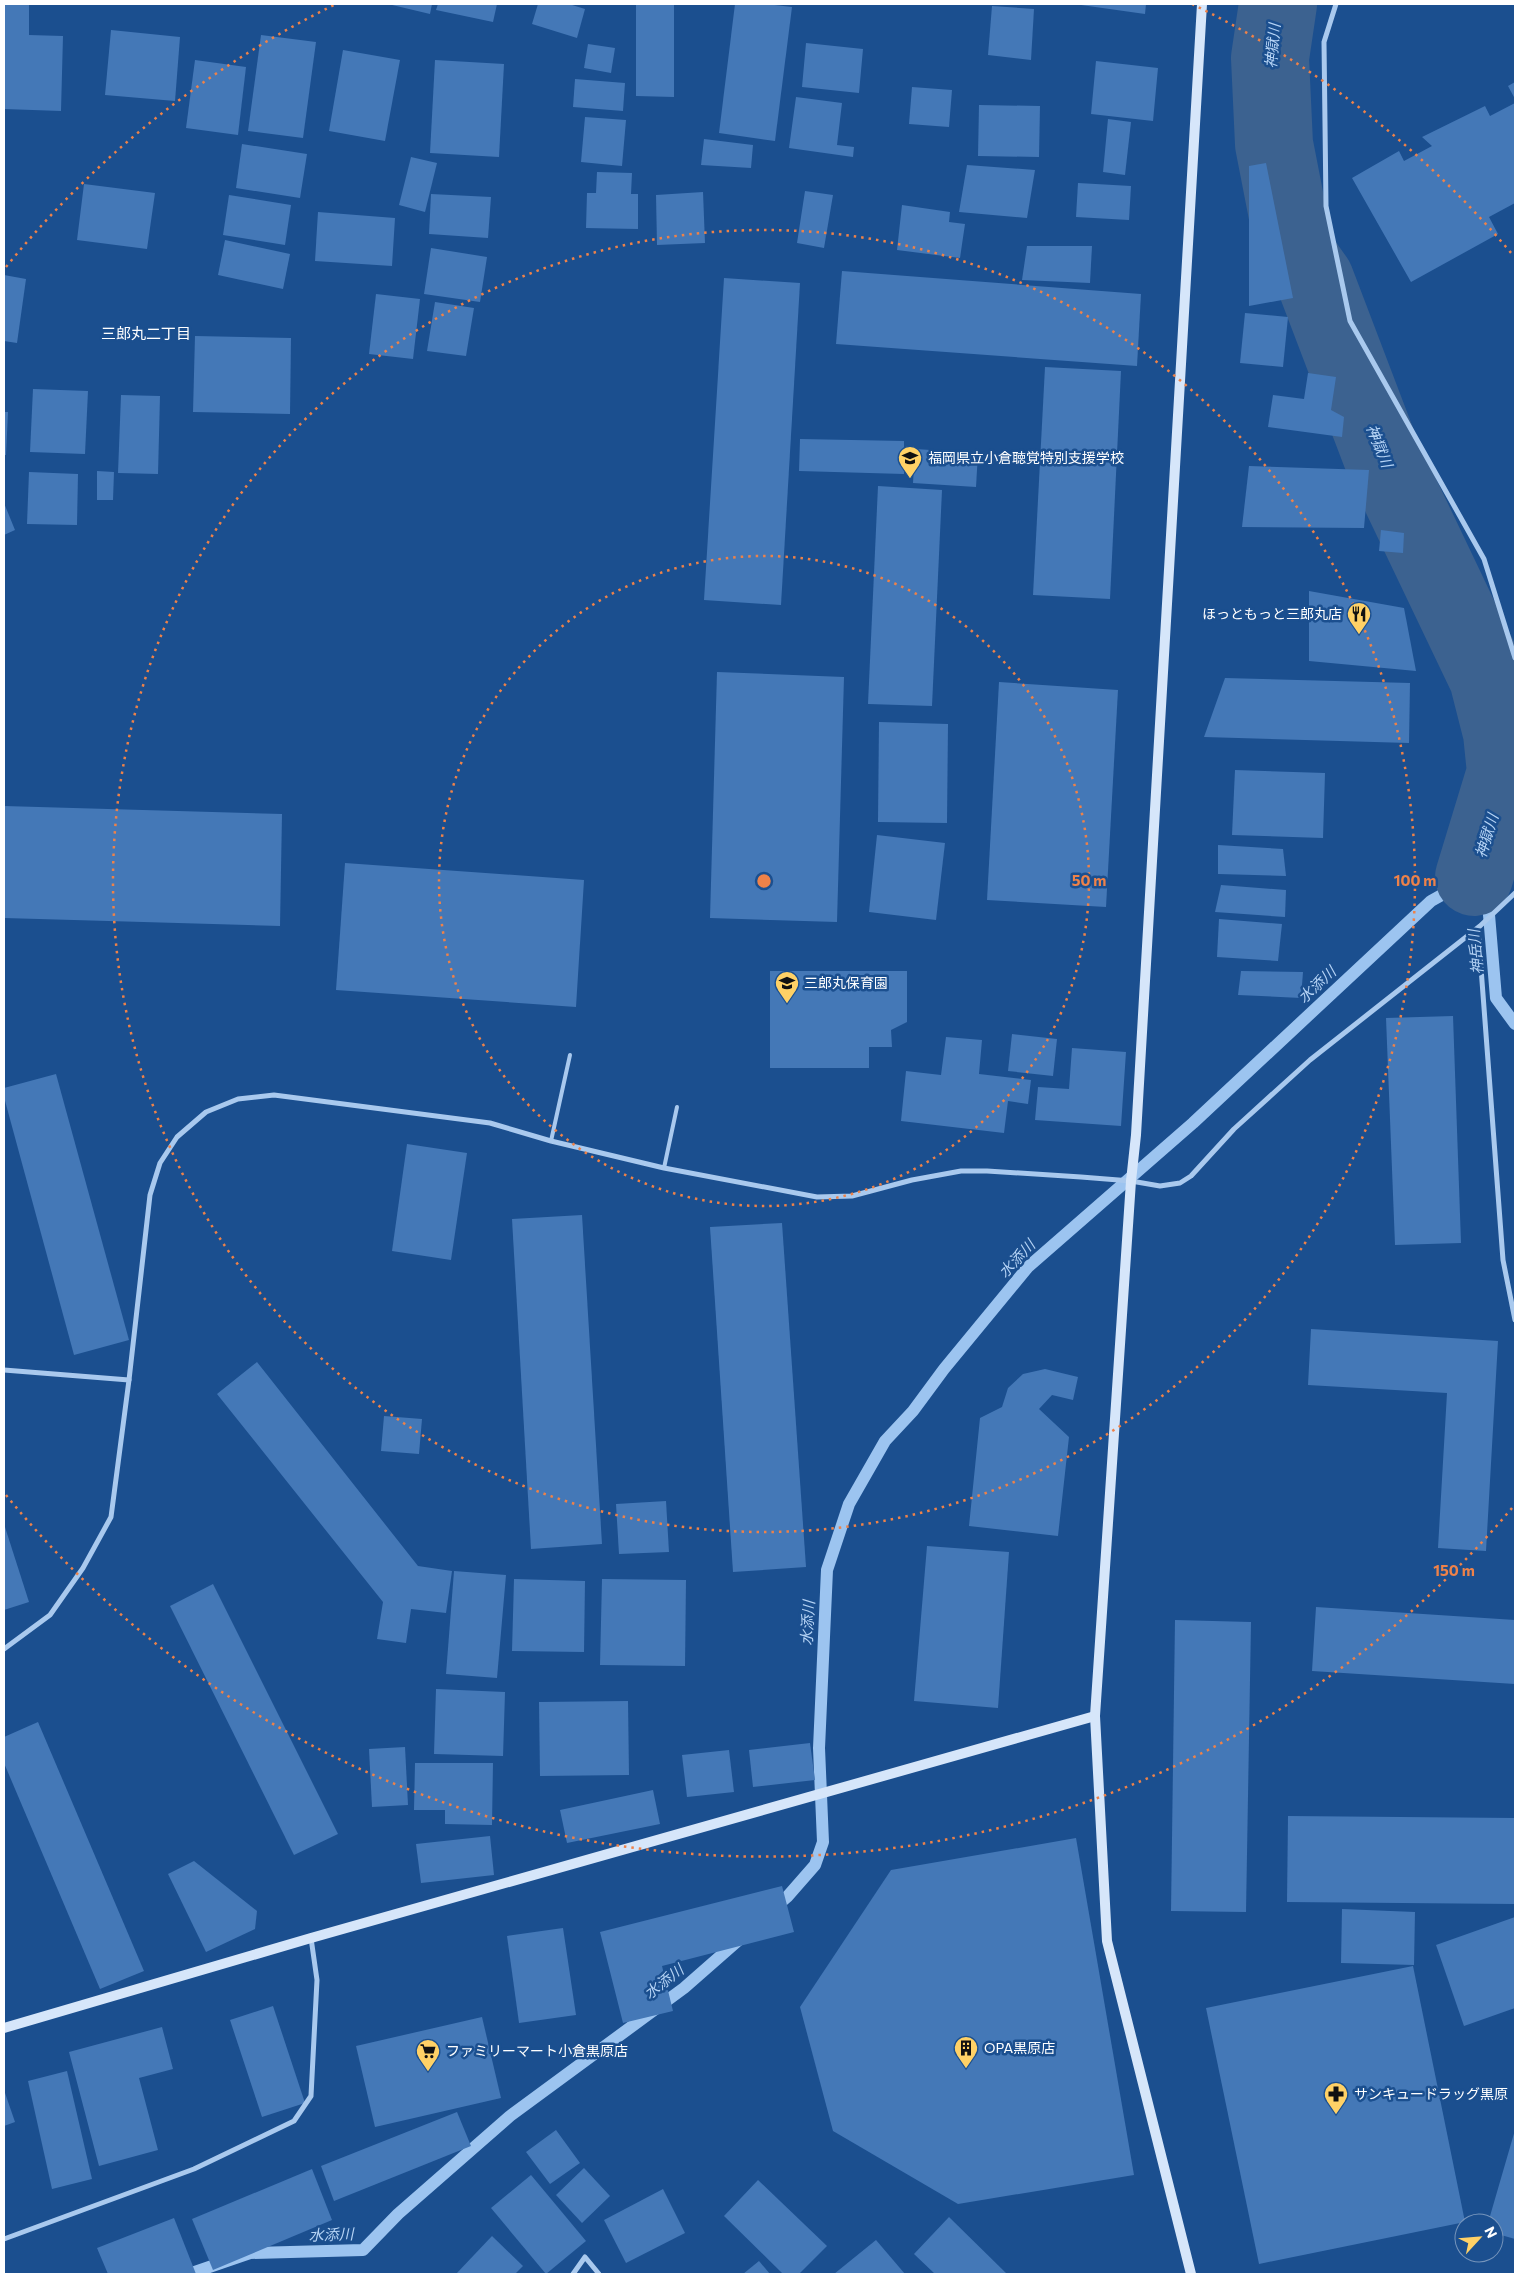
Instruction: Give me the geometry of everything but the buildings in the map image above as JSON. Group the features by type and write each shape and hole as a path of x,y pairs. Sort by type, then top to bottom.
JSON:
{"street":[{"path":"1191,2274 1107,1941 1095,1716 1131,1181 1136,1135 1202,4"},
{"path":"1336,4 1324,42 1326,206 1350,321 1484,559 1515,658"},
{"path":"4,1650 50,1615 82,1568 111,1516 150,1195 160,1163 177,1137 206,1112 238,1099 274,1095 490,1123 550,1141 664,1168 817,1197 852,1196 912,1180 961,1171 1081,1177 1131,1181 1160,1186 1180,1183 1191,1176 1234,1129 1310,1060 1479,927 1515,894"},
{"path":"1479,927 1502,1260 1515,1320"},
{"path":"4,1370 129,1380"},
{"path":"4,2028 310,1938 1095,1716"},
{"path":"4,2239 194,2169 294,2121 310,2096 317,1980 310,1938"},
{"path":"573,2274 585,2258 599,2274"}],"lane":[{"path":"550,1141 570,1055"},
{"path":"664,1168 677,1107"}],"waterway":[{"name":"神獄川","path":"1278,4 1270,58 1274,144 1295,252 1315,280 1382,456 1488,678 1502,733 1506,772 1474,877"},
{"name":"水添川","path":"773,1909 787,1897 815,1865 823,1842 819,1748 827,1570 849,1504 885,1441 913,1411 944,1369 1028,1267 1193,1123 1431,901 1474,877 1487,891 1496,998 1515,1024"},
{"name":"水添川","path":"189,2274 250,2253 363,2250 398,2214 510,2116 684,1988 741,1938"}],"place":[{"name":"福岡県立小倉聴覚特別支援学校","path":"910,479"},
{"name":"ほっともっと三郎丸店","path":"1359,635"},
{"name":"三郎丸保育園","path":"787,1004"},
{"name":"OPA黒原店","path":"966,2069"},
{"name":"ファミリーマート小倉黒原店","path":"428,2072"},
{"name":"サンキュードラッグ黒原","path":"1336,2115"}],"district":[{"name":"三郎丸二丁目","path":"146,334"}],"water label":[{"name":"神岳川","path":"1476,952"}]}
